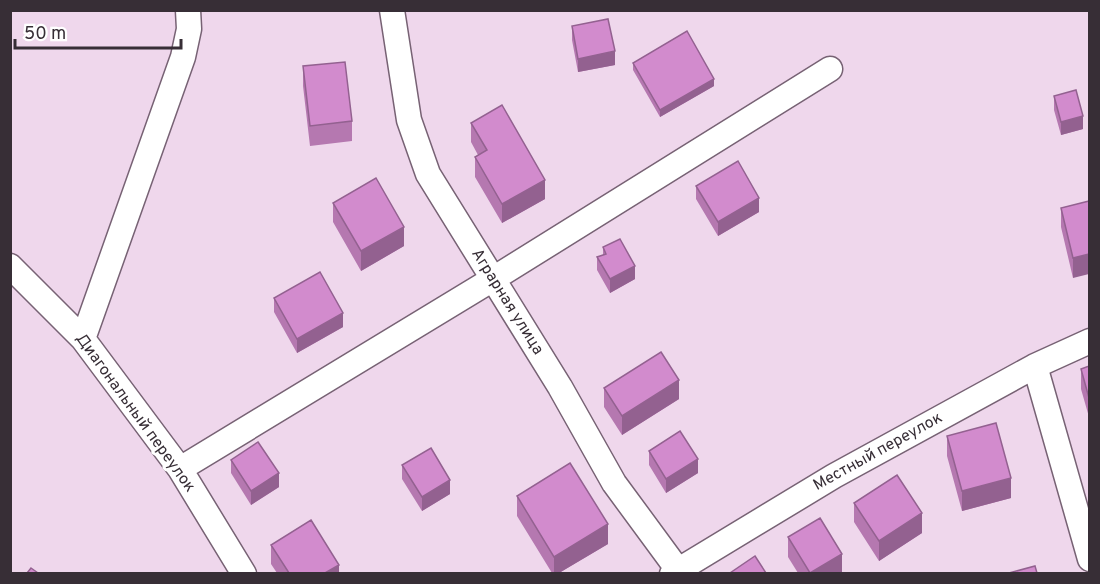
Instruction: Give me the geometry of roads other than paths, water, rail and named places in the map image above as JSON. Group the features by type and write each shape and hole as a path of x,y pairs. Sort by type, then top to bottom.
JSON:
{"street":[{"path":"83,339 183,57 189,29 188,10"},
{"name":"Аграрная улица","path":"392,10 409,120 428,174 614,483 675,572"},
{"path":"180,469 493,279 830,69"},
{"name":"Диагональный переулок","path":"10,266 83,339 180,469 244,573"},
{"name":"Местный переулок","path":"675,572 834,476 1035,366 1089,341"},
{"path":"1035,366 1089,559"}]}
